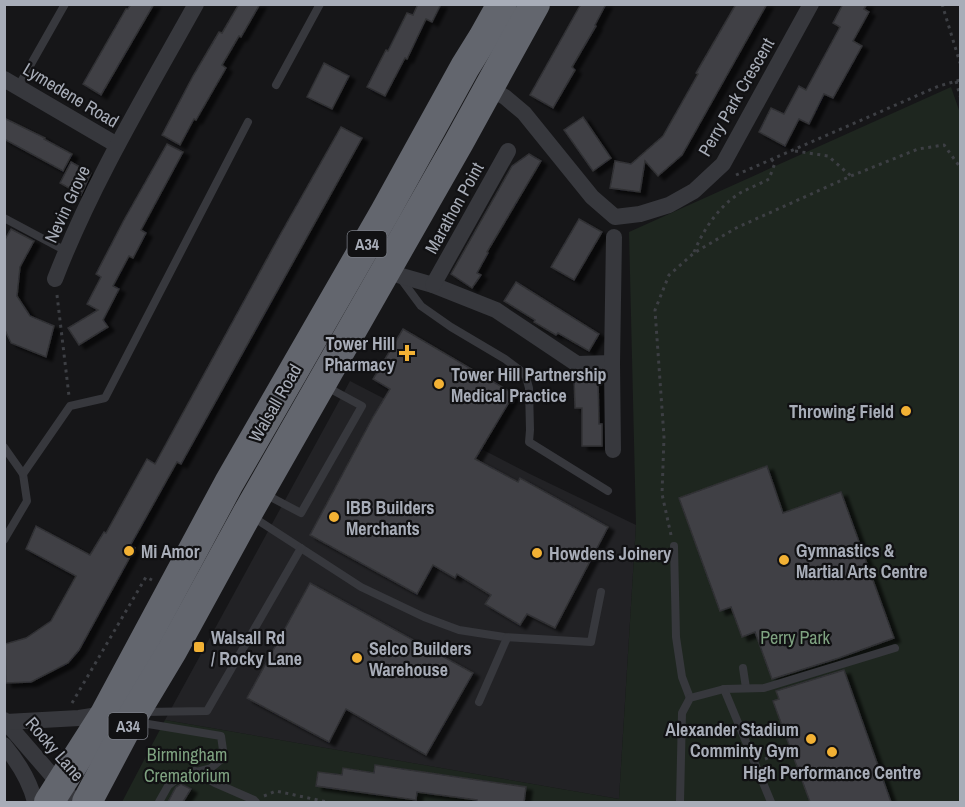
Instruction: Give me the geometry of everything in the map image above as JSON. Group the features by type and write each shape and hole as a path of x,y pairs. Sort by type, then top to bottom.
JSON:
{"highway":[{"name":"Walsall Road","path":"87,802 228,483 502,4"},
{"name":"Walsall Road","path":"61,797 124,716 208,586 322,384 393,269 535,4"}],"street":[{"name":"Nevin Grove","path":"55,279 117,145 196,4"},
{"name":"Perry Park Crescent","path":"488,88 524,112 592,197 615,217 640,214 669,205 694,191 723,164 811,4"},
{"name":"Lymedene Road","path":"11,83 117,145"},
{"name":"Marathon Point","path":"433,285 508,151"},
{"path":"613,450 614,237"},
{"path":"393,269 496,310 577,364 612,363"},
{"name":"Rocky Lane","path":"5,721 124,716"},
{"name":"Rocky Lane","path":"5,721 61,797"},
{"name":"Rocky Lane","path":"4,745 27,779 35,802"}],"lane":[{"path":"11,83 65,4"},
{"path":"276,85 320,4"},
{"path":"23,474 70,406 105,398 248,122"},
{"path":"4,218 66,251"},
{"path":"393,269 421,306 521,370 529,388 529,442 608,491"},
{"path":"254,502 301,513 312,494 362,406 322,384"},
{"path":"4,447 23,474 27,501 4,540"},
{"path":"254,502 301,548 361,587 424,617 459,630 507,638 591,642 601,592"},
{"path":"124,716 207,711 301,548"},
{"path":"674,548 676,637 682,677 690,698"},
{"path":"479,702 507,638"},
{"path":"680,802 682,713 690,698 724,689 764,688 895,648"},
{"path":"743,668 746,688"},
{"path":"724,689 771,802"},
{"path":"124,716 221,736 224,757 212,768 180,776 168,786 159,802"},
{"path":"195,771 255,801"}],"path":[{"path":"942,4 960,63"},
{"path":"730,178 939,86 959,80 960,96"},
{"path":"674,548 663,494 664,437 655,310 669,275 693,253 736,228 851,176 918,149 944,145 960,167"},
{"path":"793,150 828,156 851,176"},
{"path":"693,253 706,227 724,206 739,194 770,179 775,163 772,160"},
{"path":"55,279 70,406"},
{"path":"755,763 802,744"},
{"path":"255,801 276,791 327,802"}],"shaded area":[{"path":"350,381 530,474 636,525 619,799 165,720"}],"green space":[{"name":"Perry Park","path":"951,87 960,113 960,802 122,802 165,720 619,799 636,525 629,232"}],"building":[{"path":"131,4 154,4 101,95 83,84"},
{"path":"239,4 260,4 222,65 226,68 180,145 162,135 193,76"},
{"path":"418,4 441,4 432,22 426,19 407,59 405,58 385,96 367,87 407,13 413,15"},
{"path":"581,4 606,4 572,67 575,70 553,108 530,95"},
{"path":"736,4 767,4 682,155 658,176 645,161 640,192 610,188 615,161 631,164 663,136"},
{"path":"843,4 867,4 864,9 869,12 853,41 862,46 833,98 824,94 809,124 799,119 785,146 759,132 771,108 784,114 799,86 806,90 840,27 833,23"},
{"path":"324,63 349,76 332,109 307,97"},
{"path":"583,117 611,158 593,171 564,130"},
{"path":"4,118 72,154 63,171 4,139"},
{"path":"341,127 362,138 181,464 177,462 130,546 135,548 79,650 68,663 31,682 6,683 5,644 26,638 51,621 76,576 26,549 36,526 90,555 104,532 106,533 147,459 155,464"},
{"path":"167,144 183,152 141,230 146,233 133,258 129,256 113,286 119,289 103,320 108,327 79,345 68,328 98,310 87,304 101,277 96,274"},
{"path":"529,154 541,161 487,252 477,273 481,275 472,288 451,274 512,166"},
{"path":"71,162 91,173 81,195 60,183"},
{"path":"579,219 602,232 574,280 551,267"},
{"path":"11,229 34,241 20,267 17,296 30,316 54,326 46,357 11,343 4,328 4,241"},
{"path":"516,282 599,334 589,351 558,333 556,335 504,301"},
{"path":"403,329 514,394 475,459 518,482 520,478 608,527 555,628 527,614 520,625 485,604 491,595 457,574 455,578 433,565 417,594 310,535 390,389 373,379"},
{"path":"574,378 598,378 602,446 582,446 582,408 575,408"},
{"name":"Gymnastics & Martial Arts Centre","path":"767,466 783,513 841,492 894,638 772,679 755,632 742,637 731,607 720,611 679,498"},
{"name":"Selco Builders Warehouse","path":"310,583 473,673 426,755 346,709 329,742 247,698"},
{"name":"High Performance Centre","path":"844,670 891,802 810,802 773,701 779,699 776,691"},
{"path":"375,765 526,787 524,802 477,802 477,800 417,792 416,800 316,786 318,772 342,775 343,768 374,773"},
{"path":"181,784 191,789 183,802 168,802 176,787"}],"place":[{"name":"Tower Hill Pharmacy","path":"407,353"},
{"name":"Tower Hill Partnership Medical Practice","path":"439,384"},
{"name":"Throwing Field","path":"906,411"},
{"name":"IBB Builders Merchants","path":"334,517"},
{"name":"Mi Amor","path":"129,551"},
{"name":"Howdens Joinery","path":"537,553"},
{"name":"Gymnastics & Martial Arts Centre","path":"784,560"},
{"name":"Walsall Rd / Rocky Lane","path":"199,647"},
{"name":"Selco Builders Warehouse","path":"357,658"},
{"name":"Alexander Stadium Comminty Gym","path":"811,739"},
{"name":"High Performance Centre","path":"832,752"}],"park label":[{"name":"Birmingham Crematorium","path":"187,764"}]}
